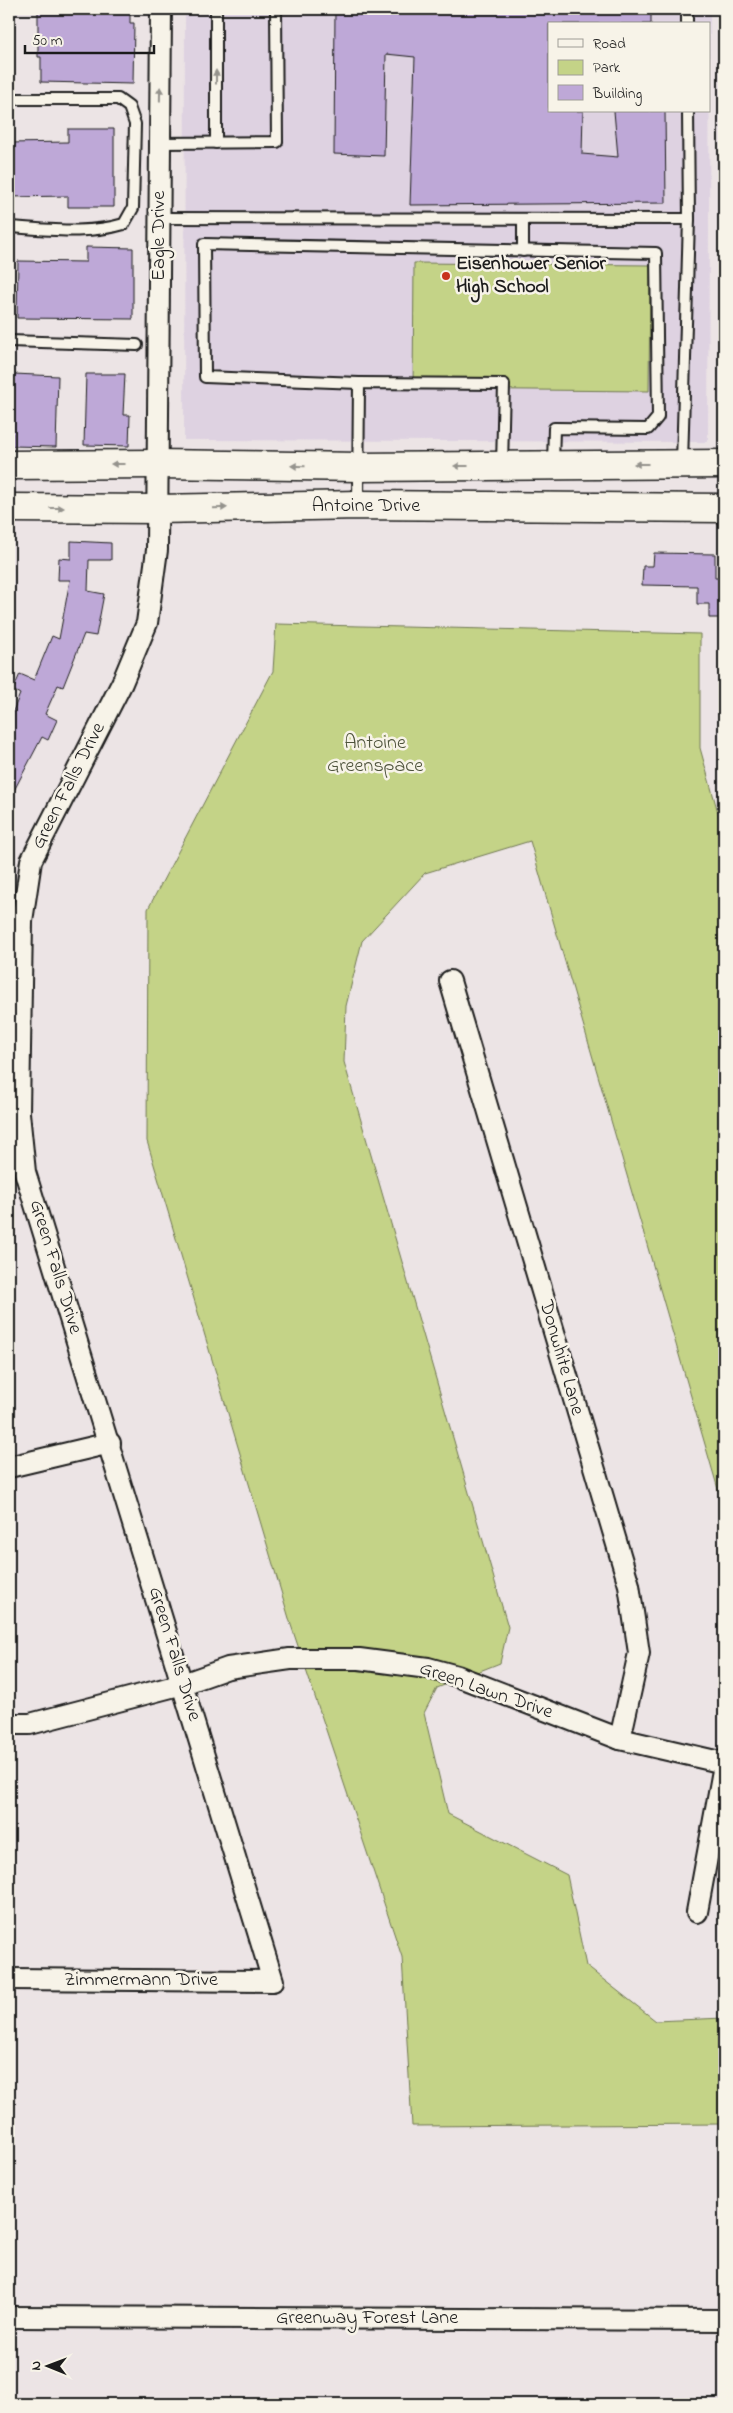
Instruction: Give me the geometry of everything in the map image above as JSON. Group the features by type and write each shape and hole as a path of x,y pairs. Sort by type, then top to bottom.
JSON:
{"main road":[{"name":"Antoine Drive","path":"9,465 502,465 553,452 682,464 724,464"},
{"path":"552,506 553,452"},
{"path":"681,508 682,464"},
{"name":"Antoine Drive","path":"9,508 157,509 358,505 724,508"}],"street":[{"name":"Eagle Drive","path":"157,464 161,9"},
{"name":"Green Falls Drive","path":"157,464 158,550 147,623 122,683 31,861 22,921 17,1174 110,1443 273,1981"},
{"name":"Donwhite Lane","path":"450,980 629,1585 639,1653 620,1739"},
{"path":"9,1467 110,1443"},
{"name":"Green Lawn Drive","path":"9,1724 30,1724 183,1684 228,1668 290,1659 333,1658 395,1662 457,1676 620,1739 724,1764"},
{"path":"697,1912 724,1764"},
{"name":"Zimmermann Drive","path":"9,1979 273,1981"},
{"name":"Greenway Forest Lane","path":"9,2316 724,2320"}],"lane":[{"path":"216,9 216,143"},
{"path":"160,143 277,142 276,9"},
{"path":"687,9 687,22"},
{"path":"9,99 118,99 129,107 135,124 133,208 124,224 105,230 9,227"},
{"path":"682,464 689,219 688,112"},
{"path":"159,218 689,219"},
{"path":"523,218 523,251"},
{"path":"502,465 504,384 359,383 205,377 204,244 656,253 658,417 648,428 554,428 553,452"},
{"path":"9,341 137,345"},
{"path":"358,505 359,383"}],"shaded area":[{"name":"Eisenhower Senior High School","path":"185,9 710,9 710,22 548,22 548,112 710,112 708,442 184,440"}],"green space":[{"path":"414,263 650,265 649,391 413,389"},
{"name":"Antoine Greenspace","path":"276,624 700,634 700,748 724,834 724,1510 530,841 425,873 362,941 346,1006 344,1062 508,1627 500,1663 437,1688 424,1713 448,1814 567,1875 586,1966 656,2021 724,2018 724,2124 412,2126 402,1957 291,1625 147,1141 148,909 273,671"}],"building":[{"path":"38,9 130,9 130,23 134,23 133,84 41,82 41,57 38,57"},
{"path":"335,9 651,9 651,22 548,22 548,112 583,112 582,154 618,157 614,112 665,112 666,203 410,205 415,57 386,54 384,156 334,154"},
{"path":"68,129 114,129 114,207 68,207 68,196 9,197 9,143 68,142"},
{"path":"86,247 133,248 133,319 17,318 18,261 86,262"},
{"path":"14,374 58,376 56,447 12,446"},
{"path":"86,374 125,374 123,415 130,415 129,446 84,445"},
{"path":"71,541 111,543 111,560 89,560 88,591 104,594 96,636 84,634 63,687 58,685 45,714 57,720 48,740 42,737 9,800 9,721 20,694 13,690 20,674 34,680 52,636 59,639 70,580 58,580 59,558 71,559"},
{"path":"654,553 715,554 715,578 724,578 724,618 709,618 709,604 697,604 697,586 642,585 643,566 653,566"}],"place":[{"name":"Eisenhower Senior High School","path":"446,276"}]}
